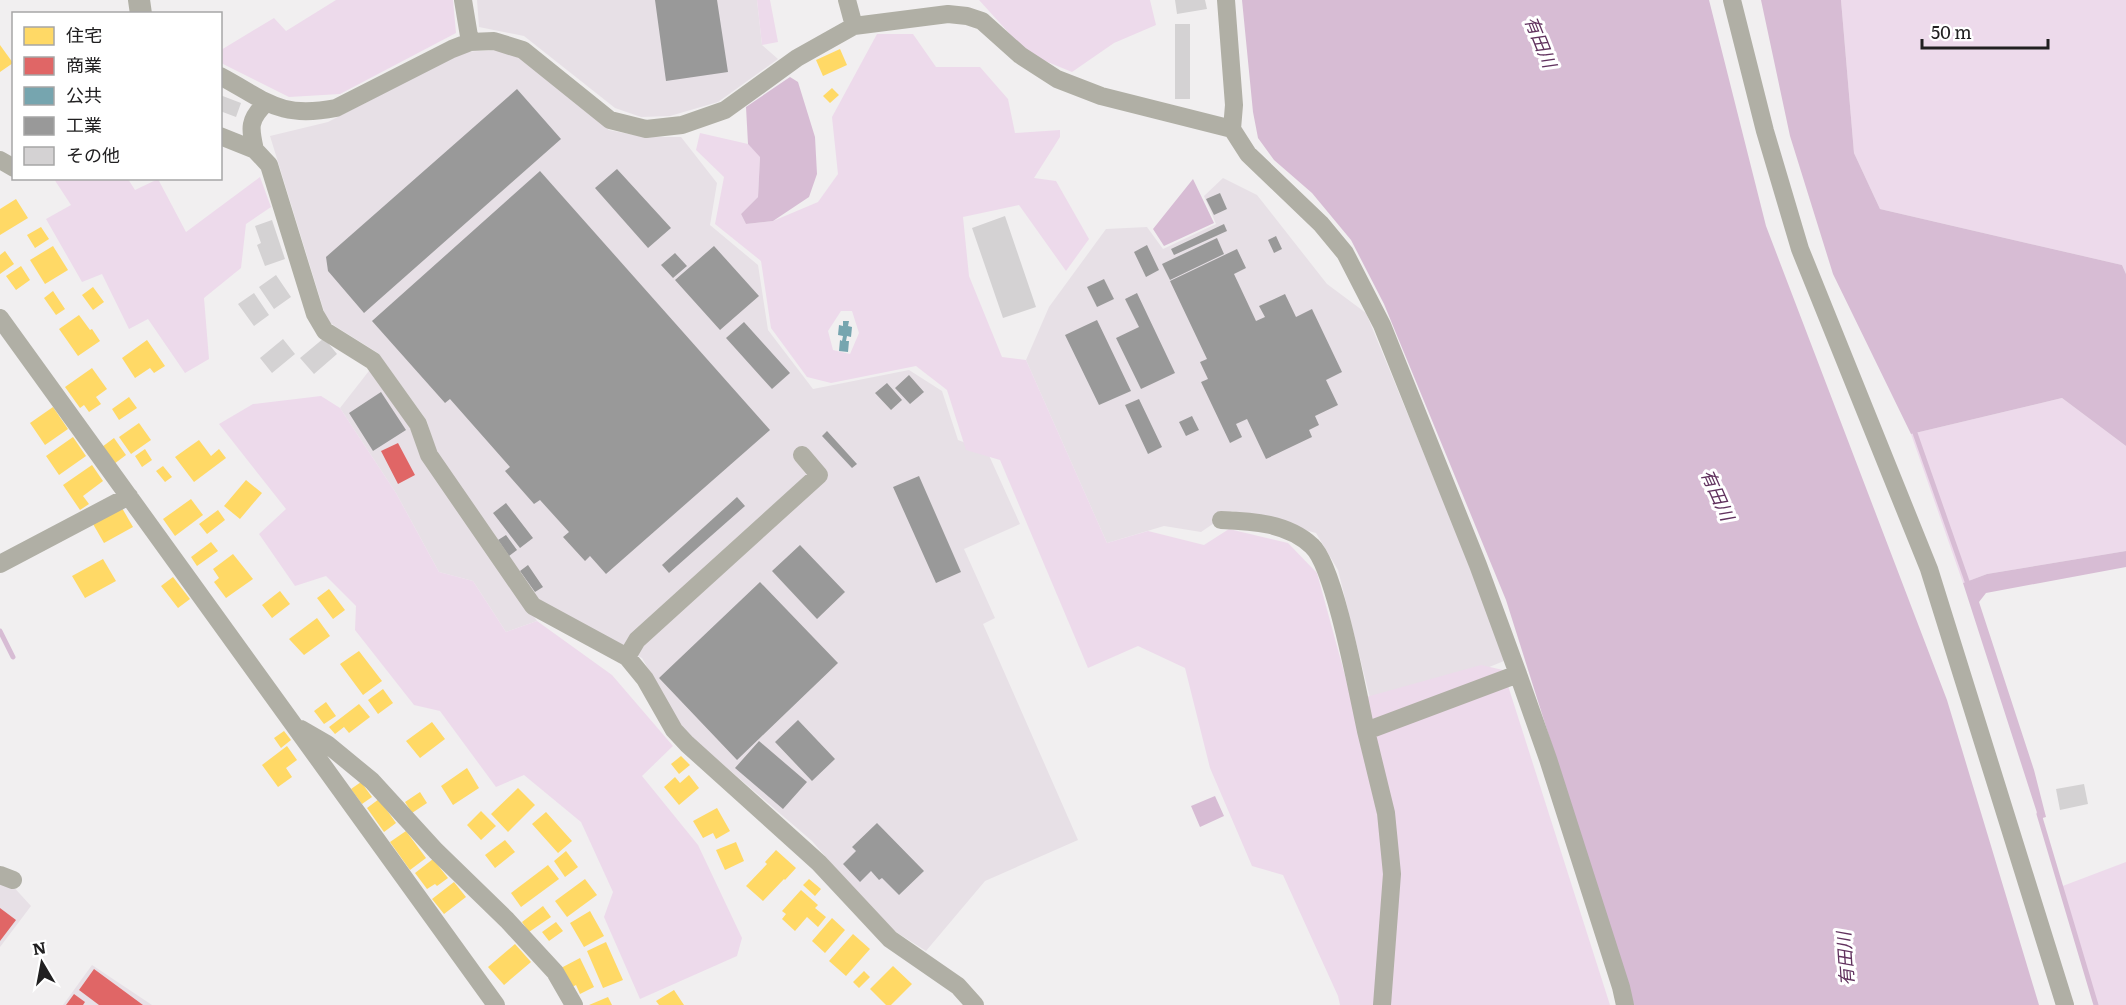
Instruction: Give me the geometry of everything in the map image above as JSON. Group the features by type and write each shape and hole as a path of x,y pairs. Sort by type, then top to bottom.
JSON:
{"street":[{"path":"463,0 470,42"},
{"path":"847,0 854,26"},
{"path":"1226,0 1233,105 1232,129 1248,154 1322,224 1345,253 1382,326 1478,565 1518,674 1548,759 1625,1005"},
{"path":"1732,0 1765,131 1800,249 1929,569 2065,1005"},
{"path":"222,77 266,103 288,111 315,112 336,108 452,49 470,42 494,41 523,50 610,120 646,129 682,125 725,110 797,58 854,26 948,14 967,15 982,21 1020,55 1057,79 1101,96 1232,129"},
{"path":"255,150 250,130 255,114 266,103"},
{"path":"222,137 255,150 269,165 315,314 325,331 373,361 418,424 429,455 533,606 627,657 645,679 674,730 687,744 819,863 890,939 958,986 975,1005"},
{"path":"0,318 496,1005"},
{"path":"627,657 637,640 819,475 802,455"},
{"path":"0,564 129,496"},
{"path":"1221,520 1264,522 1295,535 1313,546 1324,565 1337,608 1386,813 1392,874 1382,1005"},
{"path":"1366,731 1518,674"},
{"path":"294,725 327,744 372,781 436,851 507,920 547,963 555,972 574,1005"}],"shaded area":[{"path":"336,0 453,0 456,33 340,94 289,97 222,64 222,49 274,18 286,31"},
{"path":"477,0 757,0 762,45 778,59 718,102 670,116 641,117 615,108 524,36 479,27"},
{"path":"757,0 770,0 778,42 762,45"},
{"path":"979,0 1150,0 1156,25 1114,43 1072,72 1028,54"},
{"path":"1841,0 2126,0 2126,274 2122,265 1880,209 1854,153"},
{"path":"877,34 913,34 936,67 980,67 1008,99 1015,133 1060,130 1060,137 1034,178 1056,181 1089,239 1066,271 1019,205 963,217 969,276 1002,357 1026,360 1107,543 1148,531 1204,545 1229,529 1288,543 1317,573 1352,701 1481,665 1503,670 1610,1005 1340,1005 1283,875 1252,866 1210,768 1185,668 1138,646 1088,668 1000,460 966,450 947,390 916,366 831,383 807,377 771,328 761,261 715,224 724,177 696,150 700,133 748,144 760,156 758,197 741,214 746,224 773,221 818,202 838,174 832,117","holes":["841,311 852,311 859,333 850,354 833,350 828,331"]},
{"path":"496,50 520,58 609,130 644,137 681,137 717,183 710,225 758,265 768,330 813,389 909,370 942,391 958,440 987,451 1020,524 964,549 995,618 983,624 1078,840 985,881 926,951 885,925 812,841 683,730 642,658 538,604 438,461 427,421 378,353 327,321 270,136 328,122 463,52"},
{"path":"260,177 271,207 246,224 241,268 204,298 209,359 185,373 148,319 129,329 102,274 82,282 46,219 71,205 55,180 129,180 135,190 159,180 186,232"},
{"path":"1223,178 1257,195 1327,284 1366,313 1474,575 1504,661 1374,714 1338,570 1316,533 1232,511 1201,532 1164,526 1107,543 1026,360 1049,307 1106,229 1147,227 1163,249 1216,224 1204,196"},
{"path":"372,367 414,426 421,451 537,621 506,632 473,581 439,572 396,493 340,408"},
{"path":"321,396 340,408 396,493 439,572 473,581 506,632 537,621 612,675 673,746 642,776 698,845 742,938 737,956 640,999 604,917 613,892 581,822 524,775 496,787 440,711 414,705 355,630 356,606 326,576 295,586 259,534 286,509 219,424 253,404"},
{"path":"2062,398 2126,446 2126,551 1987,574 1963,583 1911,434"},
{"path":"2126,862 2126,1005 2096,1005 2060,887"},
{"path":"0,881 10,883 31,906 0,947"},
{"path":"92,965 152,1005 63,1005"}],"water":[{"name":"有田川","path":"1242,0 1709,0 1766,226 1947,700 2039,1005 1634,1005 1506,600 1384,304 1351,240 1312,193 1274,160 1258,138 1253,112"},
{"path":"1761,0 1841,0 1854,153 1880,209 2122,265 2126,274 2126,446 2062,398 1911,434 1833,274 1790,136"},
{"path":"790,77 798,82 815,137 817,174 809,197 773,221 746,224 741,214 758,197 760,157 748,144 746,107"},
{"path":"1193,179 1214,223 1164,246 1153,229"},
{"path":"2126,551 2126,567 1986,593 1979,602 2034,770 2046,817 2039,819 1963,583 1987,574"},
{"path":"1215,796 1224,816 1200,827 1191,806"}],"building: 住宅":[{"path":"0,45 12,64 0,72"},
{"path":"840,49 847,65 823,76 816,60"},
{"path":"832,88 839,95 830,103 823,96"},
{"path":"16,199 28,218 0,235 0,209"},
{"path":"41,227 49,239 35,248 27,235"},
{"path":"53,246 68,270 45,284 30,260"},
{"path":"5,251 14,264 0,274 0,255"},
{"path":"21,266 30,280 16,290 6,276"},
{"path":"93,287 104,302 93,310 82,295"},
{"path":"53,291 65,309 56,315 44,298"},
{"path":"79,315 100,341 78,356 59,329"},
{"path":"147,340 165,366 154,373 150,368 135,378 122,358"},
{"path":"92,368 107,389 96,397 101,404 89,412 84,405 80,408 65,387"},
{"path":"129,397 137,408 119,420 112,409"},
{"path":"53,407 68,429 45,445 30,423"},
{"path":"139,423 151,440 131,454 119,437"},
{"path":"73,437 86,456 59,475 46,456"},
{"path":"114,438 126,455 114,464 102,447"},
{"path":"199,440 211,456 219,449 226,458 194,482 175,457"},
{"path":"145,449 152,460 142,467 135,456"},
{"path":"92,465 103,481 83,496 89,504 80,510 63,485"},
{"path":"163,466 172,477 165,482 156,471"},
{"path":"246,480 262,493 240,519 224,506"},
{"path":"191,499 203,515 175,536 163,519"},
{"path":"122,508 133,527 104,543 93,524"},
{"path":"218,510 225,520 207,534 199,524"},
{"path":"211,542 218,551 197,566 191,557"},
{"path":"233,554 253,579 226,598 214,582 219,578 213,569"},
{"path":"103,559 116,581 85,598 72,576"},
{"path":"173,577 190,599 178,608 161,586"},
{"path":"329,589 345,610 333,619 317,598"},
{"path":"280,591 290,604 272,618 262,605"},
{"path":"317,618 330,636 304,655 289,639"},
{"path":"359,651 382,681 363,695 340,664"},
{"path":"383,689 393,703 378,714 368,700"},
{"path":"326,702 336,716 324,724 314,711"},
{"path":"359,704 370,717 349,733 344,727 335,734 329,727"},
{"path":"432,722 445,739 420,758 406,741"},
{"path":"284,731 291,740 281,748 274,738"},
{"path":"287,746 297,760 286,768 292,777 278,787 262,765"},
{"path":"681,756 690,765 679,774 671,764"},
{"path":"467,768 479,788 453,805 441,786"},
{"path":"689,775 699,788 679,805 664,787 675,777 680,783"},
{"path":"361,782 372,797 362,804 351,789"},
{"path":"518,788 535,805 508,832 491,814"},
{"path":"420,792 427,803 412,813 405,802"},
{"path":"379,799 396,823 384,832 367,808"},
{"path":"717,808 730,831 716,839 713,833 703,838 693,821"},
{"path":"481,811 496,826 481,840 467,825"},
{"path":"546,812 572,841 558,853 532,824"},
{"path":"406,831 426,858 410,870 390,842"},
{"path":"505,840 515,852 495,868 485,855"},
{"path":"736,842 744,861 725,870 716,850"},
{"path":"776,850 796,868 763,901 746,886 767,864 765,862"},
{"path":"566,851 578,867 565,877 554,861"},
{"path":"433,859 448,878 437,886 435,884 427,889 415,873"},
{"path":"548,865 559,879 521,907 511,893"},
{"path":"585,879 597,895 567,917 555,901"},
{"path":"809,879 821,889 815,896 803,885"},
{"path":"454,882 466,897 444,914 432,899"},
{"path":"801,890 818,905 815,908 826,917 818,927 807,917 795,931 782,919 786,914 782,911"},
{"path":"543,906 551,917 529,932 522,922"},
{"path":"590,911 604,936 584,947 570,923"},
{"path":"832,918 845,930 825,953 812,941"},
{"path":"556,922 563,931 549,941 542,932"},
{"path":"853,934 870,949 846,976 829,961"},
{"path":"606,942 623,980 603,988 587,951"},
{"path":"515,944 531,962 504,985 488,967"},
{"path":"580,958 594,987 580,994 576,985 570,988 561,968"},
{"path":"893,966 912,984 891,1005 886,1005 870,989"},
{"path":"864,971 870,977 859,988 853,982"},
{"path":"674,990 684,1005 659,1005 656,1001"},
{"path":"608,997 612,1005 589,1005"}],"building: 商業":[{"path":"398,443 415,475 398,484 381,451"},
{"path":"0,908 16,920 0,941"},
{"path":"94,969 143,1005 99,1005 79,990"},
{"path":"74,994 85,1002 83,1005 66,1005"}],"building: 公共":[{"path":"843,321 849,321 848,326 852,327 851,337 847,336 846,341 849,341 848,352 839,351 840,340 842,341 843,336 838,335 839,325 843,326"}],"building: 工業":[{"path":"655,0 717,0 728,72 666,81"},
{"path":"517,89 561,139 364,313 328,271 326,257"},
{"path":"617,169 671,228 648,248 595,188"},
{"path":"540,171 770,430 606,574 590,556 585,561 563,537 569,532 540,500 534,504 505,471 510,467 450,399 445,403 372,321"},
{"path":"1220,193 1227,209 1214,215 1206,199"},
{"path":"1224,224 1227,231 1174,255 1171,249"},
{"path":"1276,236 1282,249 1274,253 1268,240"},
{"path":"1217,238 1224,254 1170,280 1162,264"},
{"path":"1147,245 1159,270 1146,277 1134,252"},
{"path":"714,246 759,296 720,330 675,280"},
{"path":"1237,249 1246,268 1234,274 1256,321 1265,317 1259,306 1285,294 1296,317 1312,309 1342,372 1326,380 1338,405 1315,416 1319,425 1309,430 1312,437 1266,459 1247,419 1236,424 1242,437 1230,443 1201,382 1208,379 1200,362 1207,359 1170,281"},
{"path":"675,253 687,266 673,278 661,265"},
{"path":"1104,279 1114,299 1097,307 1087,287"},
{"path":"1137,293 1175,373 1141,389 1116,338 1139,327 1125,299"},
{"path":"1097,320 1131,391 1099,405 1065,335"},
{"path":"744,322 790,373 772,389 726,338"},
{"path":"909,375 924,392 910,404 895,388"},
{"path":"887,383 902,400 891,410 875,393"},
{"path":"381,392 406,430 373,451 349,413"},
{"path":"1139,399 1162,447 1148,454 1125,405"},
{"path":"1192,416 1199,430 1186,436 1179,422"},
{"path":"827,431 857,464 852,468 822,436"},
{"path":"919,476 961,572 936,583 893,487"},
{"path":"737,497 745,506 669,573 662,565"},
{"path":"506,503 533,538 520,548 493,513"},
{"path":"506,535 517,550 509,556 498,540"},
{"path":"800,545 845,592 817,619 772,571"},
{"path":"528,565 543,587 535,592 520,571"},
{"path":"760,582 838,663 737,760 659,678"},
{"path":"798,720 835,759 812,781 775,742"},
{"path":"759,741 807,782 783,809 735,768"},
{"path":"877,823 924,871 899,895 882,878 879,880 871,871 860,882 843,864 856,851 852,847"}],"building: その他":[{"path":"1175,0 1205,0 1207,9 1177,14"},
{"path":"1175,24 1190,24 1190,99 1175,99"},
{"path":"222,96 241,103 236,117 222,112"},
{"path":"1005,216 1036,307 1003,318 972,228"},
{"path":"272,220 285,259 265,266 257,245 261,243 255,226"},
{"path":"276,275 291,297 274,309 259,287"},
{"path":"254,293 269,315 254,326 238,304"},
{"path":"324,338 337,354 314,374 300,358"},
{"path":"283,339 295,354 272,373 260,358"},
{"path":"2084,784 2088,804 2060,810 2056,789"}],"waterway":[{"path":"1915,433 1969,587"},
{"path":"0,631 13,657"},
{"path":"2039,814 2096,1005"}]}
